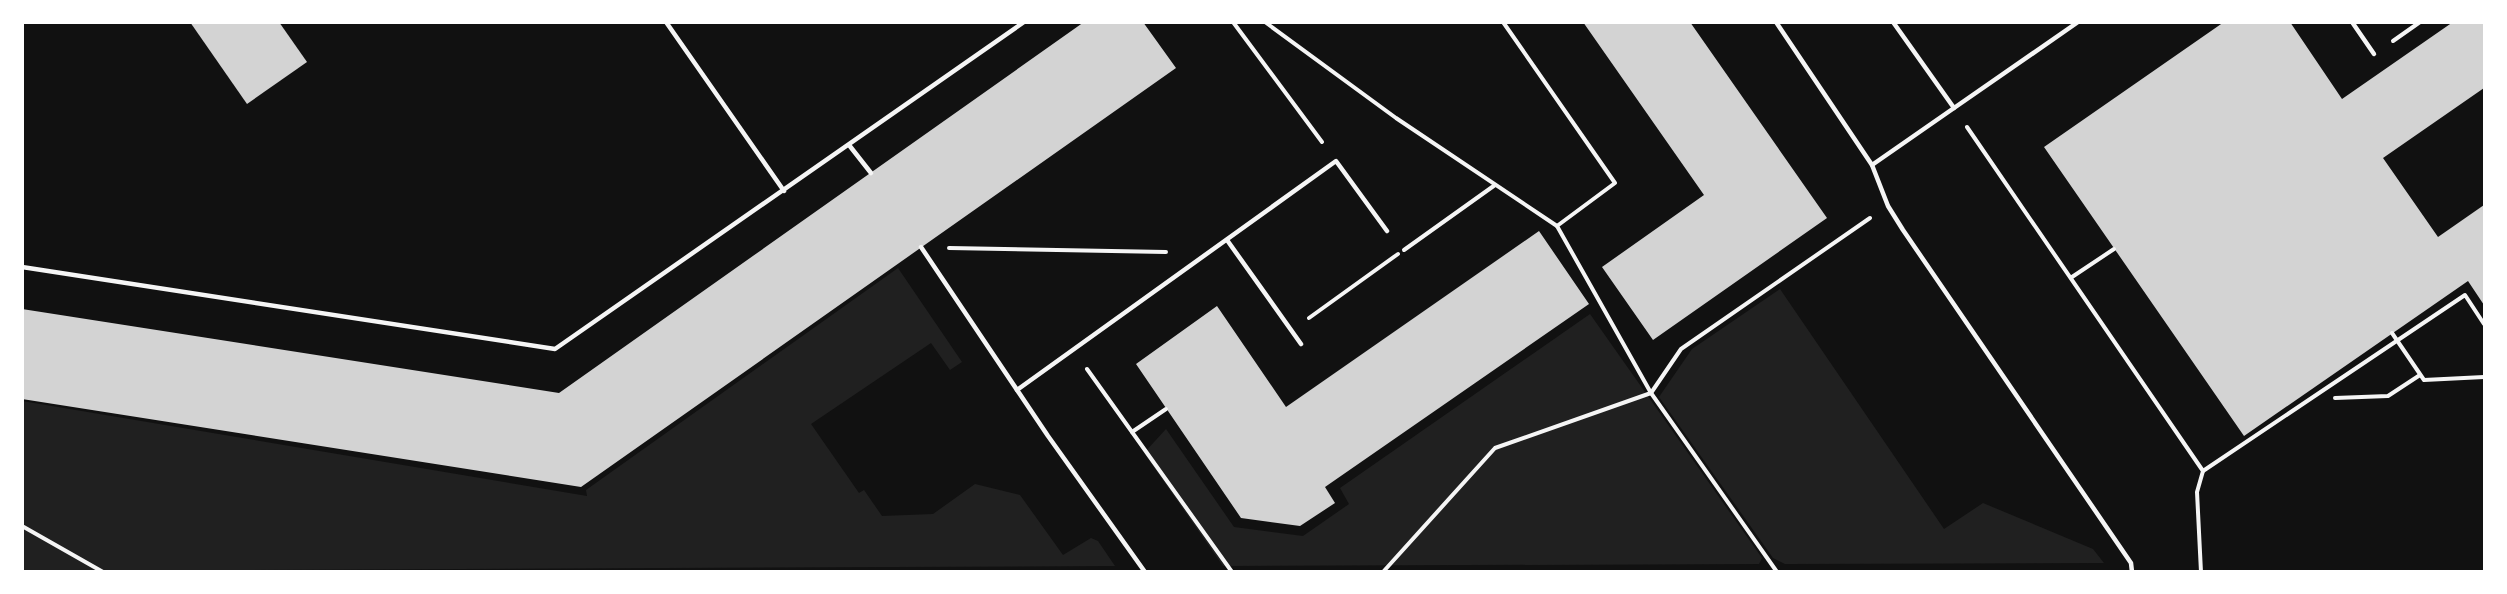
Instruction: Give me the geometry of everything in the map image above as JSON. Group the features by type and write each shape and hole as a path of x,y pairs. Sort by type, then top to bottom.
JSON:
{"lane":[{"path":"666,22 784,191"},
{"path":"22,267 555,349 1024,22"},
{"path":"1776,22 1872,165 1888,206 2131,563 2132,572"},
{"path":"1893,22 1954,108"},
{"path":"1872,165 2078,22"},
{"path":"2352,22 2374,54"},
{"path":"849,145 871,173"},
{"path":"1017,390 1336,161 1386,231"},
{"path":"1227,240 1301,344"},
{"path":"921,247 1144,572"}],"path":[{"path":"1233,22 1336,161"},
{"path":"1265,22 1396,118 1557,226 1652,393 1777,572"},
{"path":"1503,22 1615,183 1557,226"},
{"path":"2374,54 2420,22"},
{"path":"1954,108 2204,471"},
{"path":"1291,331 1495,185"},
{"path":"1383,572 1495,448 1652,393 1681,350 1888,206"},
{"path":"921,247 1208,253"},
{"path":"2072,277 2114,249"},
{"path":"2201,572 2197,492 2204,471 2465,295 2484,324"},
{"path":"2392,333 2424,380 2484,377"},
{"path":"1086,368 1232,572"},
{"path":"2336,398 2388,396 2420,375"},
{"path":"1131,432 1166,409"},
{"path":"22,526 104,572"}],"shaded area":[{"path":"898,268 962,362 950,370 931,343 811,424 859,493 864,490 882,516 933,514 975,484 1020,495 1063,555 1091,538 1098,541 1115,566 23,571 22,401 587,496 586,490"},
{"path":"1780,289 1944,529 1983,503 2093,549 2104,563 1785,564 1773,558 1659,397 1692,349"},
{"path":"1590,314 1762,558 1759,564 1223,566 1144,453 1166,429 1234,527 1303,536 1349,504 1340,488"}],"building":[{"path":"190,22 279,22 307,62 247,104"},
{"path":"1084,22 1143,22 1176,68 581,487 22,399 22,309 559,393"},
{"path":"1583,22 1690,22 1827,218 1653,340 1602,267 1704,195"},
{"path":"2224,22 2290,22 2342,99 2453,22 2484,22 2484,88 2383,158 2438,237 2484,205 2484,305 2468,281 2244,436 2044,147"},
{"path":"1539,231 1589,304 1325,487 1335,503 1300,526 1241,518 1136,364 1217,306 1286,407"}]}
